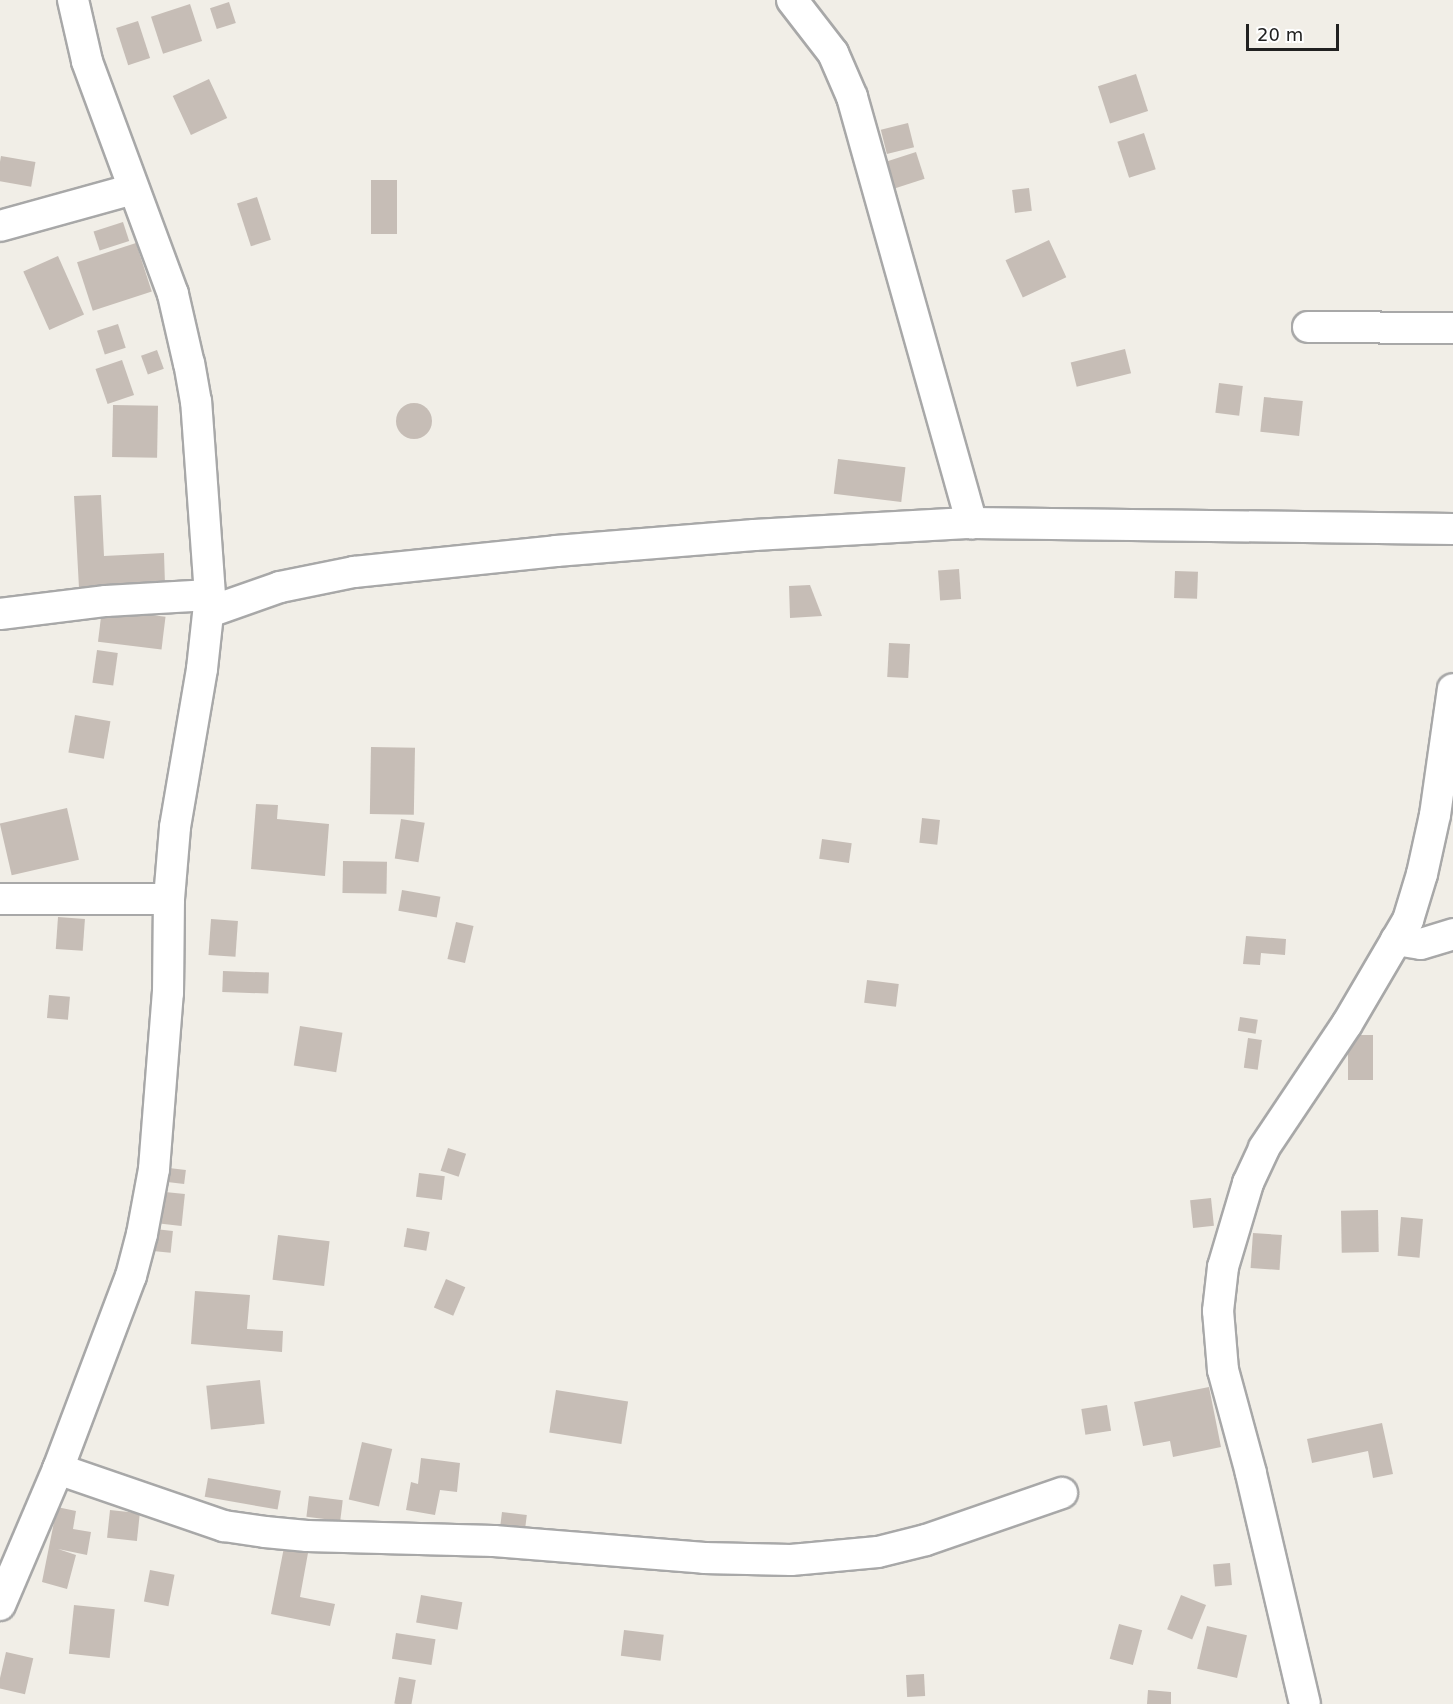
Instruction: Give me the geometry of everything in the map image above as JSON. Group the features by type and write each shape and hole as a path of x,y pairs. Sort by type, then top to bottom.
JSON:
{"street":[{"path":"0,1605 58,1468 130,1276 146,1212 154,1169 168,993 169,899 181,780 202,669 209,603 196,402 189,364 173,294 87,61 73,0"},
{"path":"792,0 833,53 852,97 972,523"},
{"path":"0,226 133,189"},
{"path":"1308,327 1453,328"},
{"path":"0,614 106,601 209,603 354,572 556,551 742,536 972,523 1453,529"},
{"path":"1305,1704 1251,1473 1223,1370 1218,1311 1222,1266 1248,1183 1264,1148 1347,1024 1408,920 1422,874 1435,815 1453,689"},
{"path":"0,899 169,899"},
{"path":"1396,940 1421,945 1453,934"},
{"path":"58,1468 224,1526 265,1532 307,1536 494,1541 715,1558 791,1560 878,1552 926,1540 1062,1493"}],"building":[{"path":"229,2 236,23 217,29 210,8"},
{"path":"190,4 202,41 163,54 151,17"},
{"path":"138,21 150,58 128,65 116,28"},
{"path":"1136,74 1148,111 1110,123 1098,86"},
{"path":"209,79 227,118 191,135 173,96"},
{"path":"908,123 914,147 887,154 881,130"},
{"path":"1144,133 1156,169 1129,178 1117,142"},
{"path":"916,152 925,179 888,191 879,164"},
{"path":"1,156 35,162 31,187 0,181"},
{"path":"371,180 397,180 397,234 371,234"},
{"path":"1029,188 1032,211 1015,213 1012,190"},
{"path":"257,197 271,240 251,246 237,203"},
{"path":"123,222 129,241 100,251 94,232"},
{"path":"1049,240 1066,277 1023,297 1005,260"},
{"path":"136,243 152,292 93,311 77,262"},
{"path":"58,256 84,314 49,330 23,271"},
{"path":"118,324 126,348 105,355 97,331"},
{"path":"1125,349 1131,373 1077,387 1071,363"},
{"path":"157,350 164,369 148,375 141,356"},
{"path":"122,360 134,395 108,404 96,369"},
{"path":"1219,383 1243,386 1239,416 1215,413"},
{"path":"1264,397 1303,401 1299,436 1260,432"},
{"path":"414,403 427,408 432,421 427,434 414,439 401,434 396,421 401,408"},
{"path":"113,405 158,406 157,458 112,457"},
{"path":"838,459 905,467 901,502 834,494"},
{"path":"101,495 104,556 164,553 165,585 79,588 74,496"},
{"path":"959,569 961,599 940,600 938,570"},
{"path":"1175,571 1198,572 1197,599 1174,598"},
{"path":"810,585 822,616 790,618 789,586"},
{"path":"102,609 166,617 162,650 98,642"},
{"path":"889,643 910,644 908,678 887,677"},
{"path":"97,650 118,653 113,686 92,683"},
{"path":"75,715 110,721 104,759 68,752"},
{"path":"371,747 415,748 414,815 370,814"},
{"path":"256,804 278,805 277,819 329,824 325,876 251,869"},
{"path":"67,808 79,860 12,875 0,823"},
{"path":"922,818 940,820 937,845 919,843"},
{"path":"401,819 425,823 418,862 395,859"},
{"path":"822,839 852,843 849,863 819,859"},
{"path":"343,861 387,862 386,894 342,893"},
{"path":"402,890 440,897 437,917 398,911"},
{"path":"58,917 85,919 83,951 56,949"},
{"path":"211,919 238,921 235,957 208,955"},
{"path":"456,922 474,926 465,963 447,959"},
{"path":"1246,936 1286,939 1285,955 1261,953 1260,965 1243,964"},
{"path":"223,971 269,973 268,994 222,992"},
{"path":"867,980 899,984 896,1007 864,1003"},
{"path":"49,995 70,997 68,1020 47,1018"},
{"path":"1240,1017 1258,1020 1256,1034 1238,1031"},
{"path":"300,1026 342,1033 336,1072 294,1066"},
{"path":"1348,1035 1373,1035 1373,1080 1348,1080"},
{"path":"1248,1038 1262,1040 1258,1070 1244,1068"},
{"path":"448,1148 466,1154 459,1177 441,1171"},
{"path":"169,1168 186,1170 184,1184 167,1182"},
{"path":"419,1173 445,1176 442,1200 416,1197"},
{"path":"165,1192 185,1194 182,1226 162,1224"},
{"path":"1211,1198 1214,1226 1193,1228 1190,1200"},
{"path":"1378,1210 1379,1252 1342,1253 1341,1211"},
{"path":"1401,1217 1423,1219 1420,1258 1398,1256"},
{"path":"407,1228 430,1232 426,1251 404,1247"},
{"path":"155,1229 173,1231 171,1253 153,1251"},
{"path":"1253,1233 1282,1235 1279,1270 1251,1268"},
{"path":"278,1235 330,1241 324,1286 273,1280"},
{"path":"446,1279 465,1287 453,1316 434,1308"},
{"path":"195,1291 250,1295 247,1329 283,1331 282,1352 191,1344"},
{"path":"260,1380 265,1424 211,1429 206,1386"},
{"path":"1209,1387 1221,1447 1173,1457 1170,1441 1143,1446 1134,1402"},
{"path":"556,1390 628,1401 621,1444 549,1432"},
{"path":"1107,1405 1111,1431 1085,1435 1081,1409"},
{"path":"1382,1423 1393,1474 1373,1478 1368,1451 1312,1463 1307,1439"},
{"path":"362,1442 392,1449 379,1506 349,1499"},
{"path":"421,1458 460,1463 457,1492 440,1490 435,1515 406,1510 411,1482 418,1484"},
{"path":"208,1478 281,1491 278,1510 205,1497"},
{"path":"309,1496 343,1500 340,1521 306,1517"},
{"path":"57,1507 76,1511 73,1529 91,1532 87,1555 58,1549 76,1555 67,1589 42,1582"},
{"path":"110,1510 140,1513 137,1541 107,1538"},
{"path":"502,1512 527,1515 524,1535 500,1532"},
{"path":"286,1537 310,1542 300,1597 335,1604 330,1626 271,1614"},
{"path":"1230,1563 1232,1585 1215,1586 1213,1564"},
{"path":"150,1570 175,1575 168,1606 144,1601"},
{"path":"421,1595 462,1602 457,1630 416,1623"},
{"path":"1181,1595 1206,1605 1192,1639 1167,1629"},
{"path":"74,1605 115,1609 110,1658 69,1654"},
{"path":"1119,1624 1142,1630 1133,1665 1110,1659"},
{"path":"1207,1626 1247,1635 1237,1678 1197,1669"},
{"path":"624,1630 664,1635 661,1661 621,1656"},
{"path":"396,1633 436,1639 431,1665 392,1659"},
{"path":"6,1652 33,1658 25,1694 0,1689"},
{"path":"924,1674 925,1696 907,1697 906,1675"},
{"path":"399,1677 416,1680 412,1704 394,1704"},
{"path":"1148,1690 1171,1692 1171,1704 1147,1704"}]}
